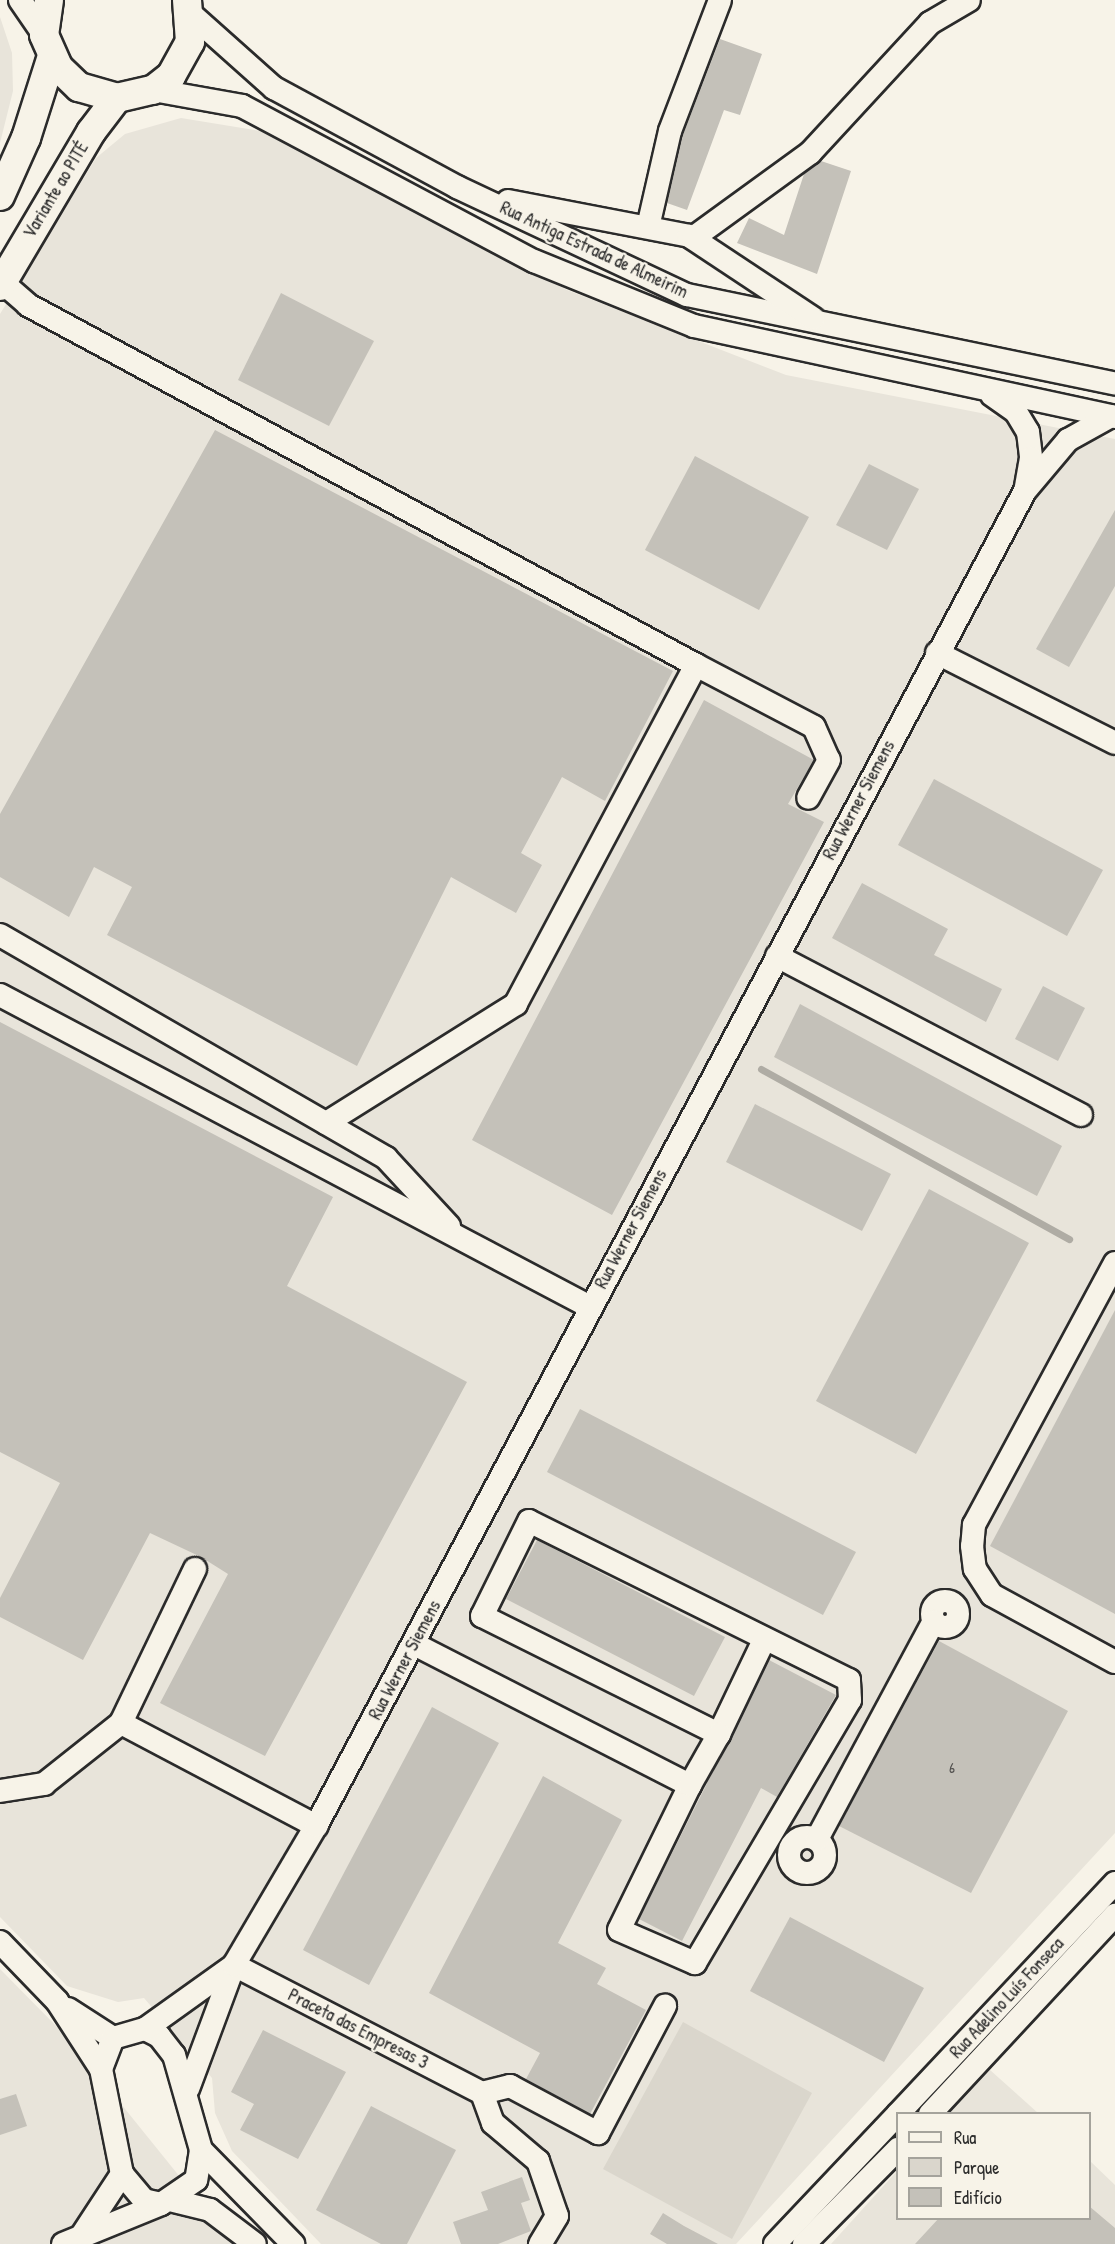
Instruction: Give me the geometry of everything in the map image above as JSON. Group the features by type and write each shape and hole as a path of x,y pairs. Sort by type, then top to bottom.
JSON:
{"main road":[{"path":"0,196 27,138 48,45 49,0"},
{"path":"48,45 79,87 117,98 153,90 186,54 189,8"},
{"name":"Variante ao PITÉ","path":"1,282 91,132 117,98"}],"street":[{"path":"20,0 48,45"},
{"path":"648,227 670,131 720,0"},
{"path":"693,238 810,153 930,23 969,0"},
{"name":"Rua Antiga Estrada de Almeirim","path":"189,8 262,81 457,187 687,295 845,331 1115,384"},
{"name":"Rua Antiga Estrada de Almeirim","path":"153,90 242,106 534,261 617,299 771,346 1113,417"},
{"path":"457,187 693,238 800,310 845,331"},
{"path":"1,282 28,305 696,666 814,727 829,760 808,798"},
{"name":"Rua Antiga Estrada de Almeirim","path":"989,392 1016,412 1028,432 1031,458 1025,491"},
{"name":"Rua Antiga Estrada de Almeirim","path":"1025,491 1068,440 1113,417"},
{"name":"Rua Werner Siemens","path":"188,2089 234,1965 316,1826 414,1644 590,1307 1025,491"},
{"path":"937,653 1115,743"},
{"path":"326,1123 516,1004 696,666"},
{"path":"0,935 386,1158 462,1239"},
{"path":"777,956 1081,1114"},
{"path":"0,995 590,1307"},
{"path":"1115,1263 974,1525 972,1546 975,1569 992,1595 1115,1662"},
{"path":"719,1734 482,1616 529,1521 764,1640 849,1680 850,1700 695,1963 620,1930 690,1785 719,1734 764,1640"},
{"path":"0,1791 44,1784 121,1723 195,1569"},
{"path":"817,1839 934,1621"},
{"path":"414,1644 690,1785"},
{"path":"121,1723 316,1826"},
{"name":"Rua Adelino Luís Fonseca","path":"900,2112 1115,1883"},
{"path":"932,2112 1115,1915"},
{"path":"0,1942 57,2001 101,2069 122,2174 144,2200 210,2210 255,2244"},
{"name":"Rua Werner Siemens","path":"145,2029 234,1965"},
{"name":"Praceta das Empresas 3","path":"234,1965 482,2093"},
{"path":"57,2001 113,2038 145,2029 159,2036 174,2055 188,2089 201,2150 195,2180 166,2202 72,2241"},
{"path":"540,2244 557,2216 538,2161 494,2124 482,2093 510,2086 598,2133 665,2006"},
{"path":"101,2069 113,2038"},
{"name":"Rua Adelino Luís Fonseca","path":"775,2244 896,2116"},
{"path":"201,2150 293,2244"},
{"path":"804,2244 896,2150"},
{"path":"72,2241 122,2174"}],"shaded area":[{"path":"0,17 12,53 13,91 0,143"},
{"path":"181,118 260,131 567,290 786,375 1115,439 1115,1833 736,2244 321,2244 232,2151 215,2113 212,2078 144,1998 118,2002 67,1986 0,1917 0,314 96,158 125,134"},
{"path":"0,1969 67,2037 234,2244 0,2244"},
{"path":"990,2070 1037,2112 951,2112"},
{"path":"1091,2162 1115,2185 1115,2244 831,2244 896,2172 896,2220 1091,2220"}],"green space":[{"path":"683,2022 812,2093 732,2239 603,2169"}],"building":[{"path":"720,39 762,54 740,115 724,110 687,210 667,203 683,135"},
{"path":"821,161 851,171 817,274 737,243 749,218 784,235 804,174"},
{"path":"281,293 374,341 329,426 238,380"},
{"path":"215,430 673,671 605,801 562,777 521,853 542,865 516,913 451,877 357,1066 107,935 132,887 94,867 69,917 0,877 0,814"},
{"path":"695,456 809,517 759,610 645,550"},
{"path":"869,464 919,489 887,550 836,525"},
{"path":"1115,510 1115,586 1069,667 1036,649"},
{"path":"704,700 814,760 788,804 824,822 612,1215 472,1140"},
{"path":"934,779 1103,870 1067,936 898,845"},
{"path":"862,883 948,929 934,955 1002,989 986,1022 832,938"},
{"path":"1043,986 1085,1008 1058,1061 1015,1039"},
{"path":"800,1004 1062,1146 1037,1196 774,1057"},
{"path":"0,1022 333,1197 287,1286 467,1382 265,1756 160,1703 228,1574 201,1557 150,1533 83,1660 0,1617 0,1598 60,1483 0,1452"},
{"path":"755,1104 891,1174 862,1231 726,1162"},
{"path":"929,1189 1029,1243 916,1454 816,1401"},
{"path":"1115,1310 1115,1614 990,1546"},
{"path":"580,1409 856,1552 823,1615 547,1472"},
{"path":"537,1540 725,1637 694,1696 506,1599"},
{"path":"939,1641 1068,1711 971,1893 839,1826"},
{"path":"769,1660 836,1695 777,1797 761,1788 682,1941 639,1919"},
{"path":"432,1707 499,1743 369,1985 303,1950"},
{"path":"543,1776 622,1820 558,1943 606,1968 597,1984 646,2010 590,2114 526,2079 540,2053 429,1993"},
{"path":"790,1917 924,1988 884,2062 750,1991"},
{"path":"263,2030 346,2072 298,2159 240,2130 254,2104 231,2092"},
{"path":"16,2094 27,2126 0,2135 0,2099"},
{"path":"371,2106 456,2150 407,2244 381,2244 316,2210"},
{"path":"522,2177 530,2200 521,2203 531,2231 498,2244 461,2244 453,2222 488,2210 481,2192"},
{"path":"1091,2208 1115,2228 1115,2244 915,2244 937,2220 1091,2220"},
{"path":"663,2213 718,2244 667,2244 650,2234"}],"waterway":[{"path":"761,1069 1069,1239"}]}
